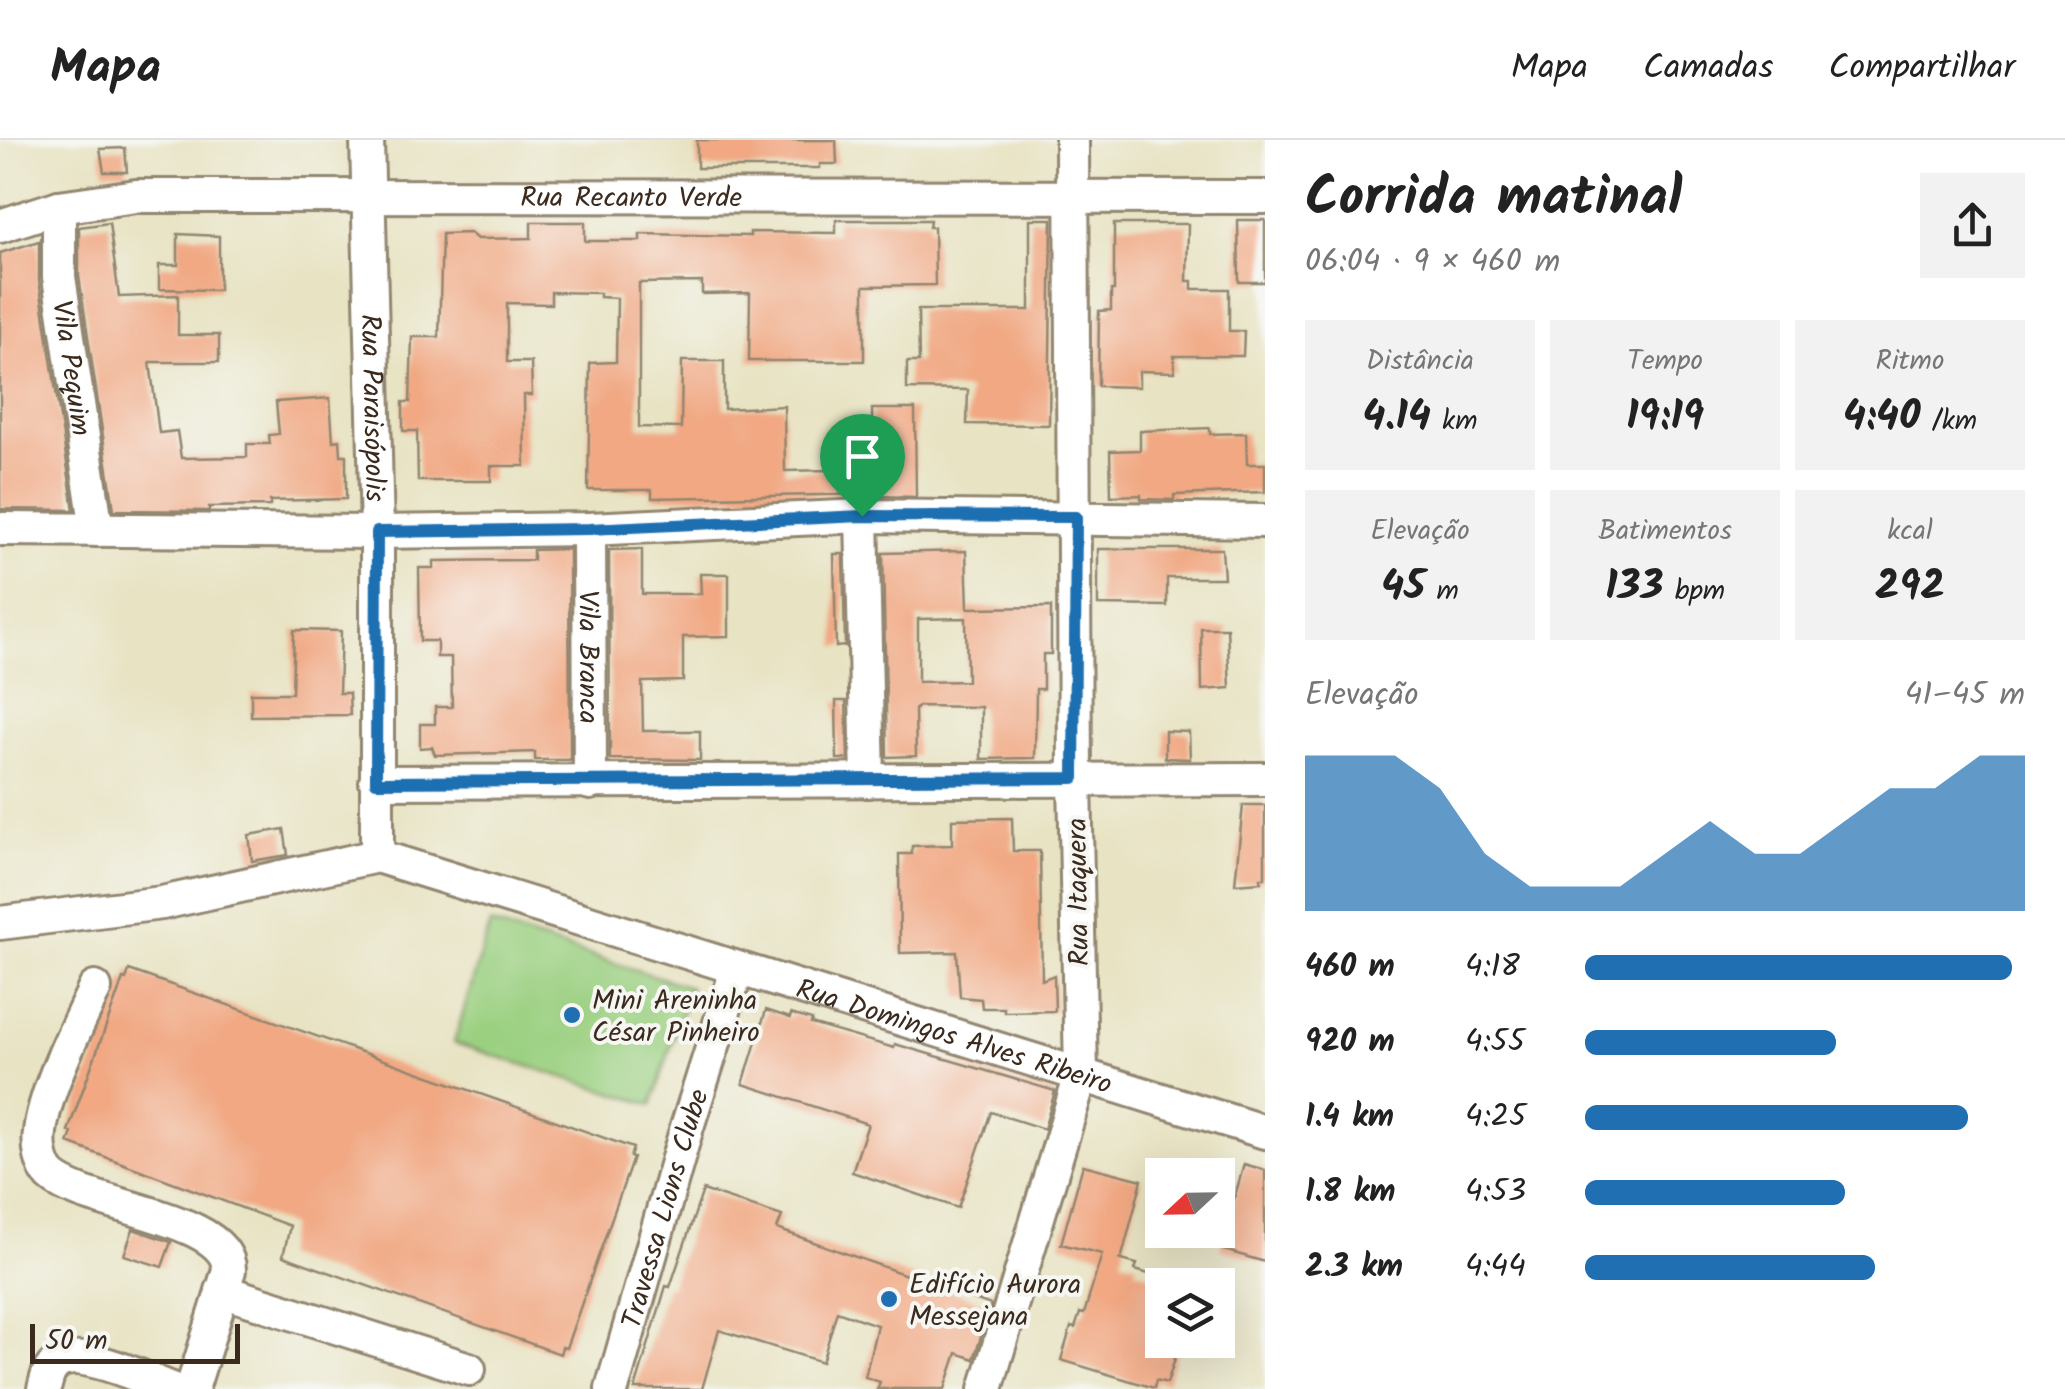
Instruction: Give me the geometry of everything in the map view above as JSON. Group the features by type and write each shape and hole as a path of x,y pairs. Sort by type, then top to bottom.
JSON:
{"street":[{"name":"Rua Paraisópolis","path":"367,140 377,532 377,856"},
{"name":"Rua Itaquera","path":"986,1389 1081,1075 1074,778 1072,140"},
{"name":"Rua Recanto Verde","path":"0,226 59,206 136,196 1265,198"},
{"name":"Vila Pequim","path":"59,206 58,277 98,530"},
{"path":"862,516 868,780"},
{"path":"0,529 589,529 862,516 1265,521"},
{"name":"Vila Branca","path":"589,529 590,783"},
{"path":"376,782 1265,779"},
{"name":"Rua Domingos Alves Ribeiro","path":"0,923 162,902 377,856 1265,1132"},
{"name":"Travessa Lions Clube","path":"612,1389 686,1127 737,970"},
{"path":"95,988 62,1058 40,1132 44,1166 60,1183 192,1230 218,1244 229,1262 192,1389"},
{"path":"222,1292 469,1369"},
{"path":"46,1380 60,1361 82,1359 172,1389"}],"green space":[{"name":"Mini Areninha César Pinheiro","path":"490,924 690,987 652,1105 454,1043"}],"building":[{"path":"697,140 836,140 837,164 820,164 820,168 697,168"},
{"path":"125,148 127,172 104,172 100,149"},
{"path":"1030,219 1052,219 1049,425 967,424 968,390 907,389 907,362 919,362 918,310 1030,310"},
{"path":"836,220 930,220 929,227 934,227 935,285 864,286 864,361 749,361 750,293 702,294 702,282 639,283 639,427 681,428 682,361 724,361 724,409 784,406 785,471 830,470 830,462 873,462 872,409 915,409 916,497 876,494 652,498 652,490 588,490 590,363 616,362 617,298 600,297 600,293 551,292 551,304 507,303 507,362 531,362 532,395 524,395 525,466 491,466 491,481 418,481 417,431 403,431 403,402 410,402 412,337 439,337 442,234 470,233 477,239 531,238 531,222 585,222 585,241 640,241 640,234 836,233"},
{"path":"1238,220 1265,220 1265,282 1239,282"},
{"path":"109,223 119,297 178,295 178,335 219,335 219,362 150,362 159,433 177,431 181,458 247,457 247,444 270,444 269,435 279,434 276,402 330,398 333,441 340,440 341,455 346,455 346,499 270,501 270,506 209,507 209,511 114,510 79,276 79,227"},
{"path":"1114,224 1188,224 1187,281 1192,281 1192,289 1229,289 1229,331 1244,331 1243,356 1174,356 1175,372 1139,371 1139,387 1098,386 1099,311 1111,310 1114,290"},
{"path":"178,234 219,236 219,290 159,289 159,265 178,265"},
{"path":"39,241 39,280 74,510 0,509 0,253"},
{"path":"1210,428 1210,434 1246,433 1247,464 1265,464 1265,492 1174,495 1174,500 1111,496 1110,451 1140,450 1140,431"},
{"path":"569,549 570,760 535,760 535,752 435,755 432,747 420,748 420,724 435,724 435,707 452,707 451,657 437,657 437,641 420,641 419,568 434,568 434,561 533,560 533,550"},
{"path":"642,549 642,594 701,594 700,574 729,574 729,636 683,637 683,681 642,682 643,731 700,731 700,760 610,759 609,550"},
{"path":"1098,549 1222,549 1224,578 1167,578 1167,606 1098,605"},
{"path":"966,551 968,608 1051,607 1051,654 1043,654 1043,689 1036,689 1035,758 981,759 981,707 918,706 916,756 887,757 883,553","holes":["966,618 967,681 918,682 918,619"]},
{"path":"834,554 843,554 845,646 836,647"},
{"path":"1201,628 1227,628 1230,688 1202,690"},
{"path":"294,630 341,631 339,693 349,693 350,715 251,716 251,693 292,693"},
{"path":"836,701 846,701 848,759 837,759"},
{"path":"1165,731 1189,732 1190,759 1165,758"},
{"path":"1243,805 1265,805 1265,878 1261,882 1235,884"},
{"path":"1012,818 1013,851 1040,851 1042,980 1054,975 1055,1011 1004,1012 1004,1008 982,1008 981,999 960,997 957,952 900,953 899,854 912,854 912,846 952,845 952,819"},
{"path":"284,829 288,855 252,861 249,835"},
{"path":"129,970 633,1148 633,1158 566,1348 562,1347 560,1354 283,1256 290,1226 68,1143 72,1133 68,1131"},
{"path":"766,1010 1055,1091 1044,1129 991,1112 958,1208 852,1172 868,1124 743,1084"},
{"path":"1244,1164 1265,1170 1265,1262 1220,1249 1235,1248 1235,1196"},
{"path":"1083,1165 1142,1180 1121,1260 1137,1264 1135,1270 1145,1273 1145,1358 1175,1358 1167,1383 1156,1380 1154,1388 1061,1360 1071,1327 1075,1328 1080,1313 1084,1314 1102,1254 1061,1244"},
{"path":"703,1190 782,1216 777,1229 991,1305 974,1359 957,1353 945,1389 877,1389 880,1382 865,1377 877,1325 837,1311 822,1362 719,1330 702,1389 635,1389 666,1286 670,1287"},
{"path":"133,1229 171,1242 162,1267 124,1255"}],"place":[{"name":"Mini Areninha César Pinheiro","path":"572,1015"},
{"name":"Edifício Aurora Messejana","path":"889,1299"}],"route":[{"path":"862,516 1076,517 1074,778 376,782 377,532 589,529 862,516"}]}
